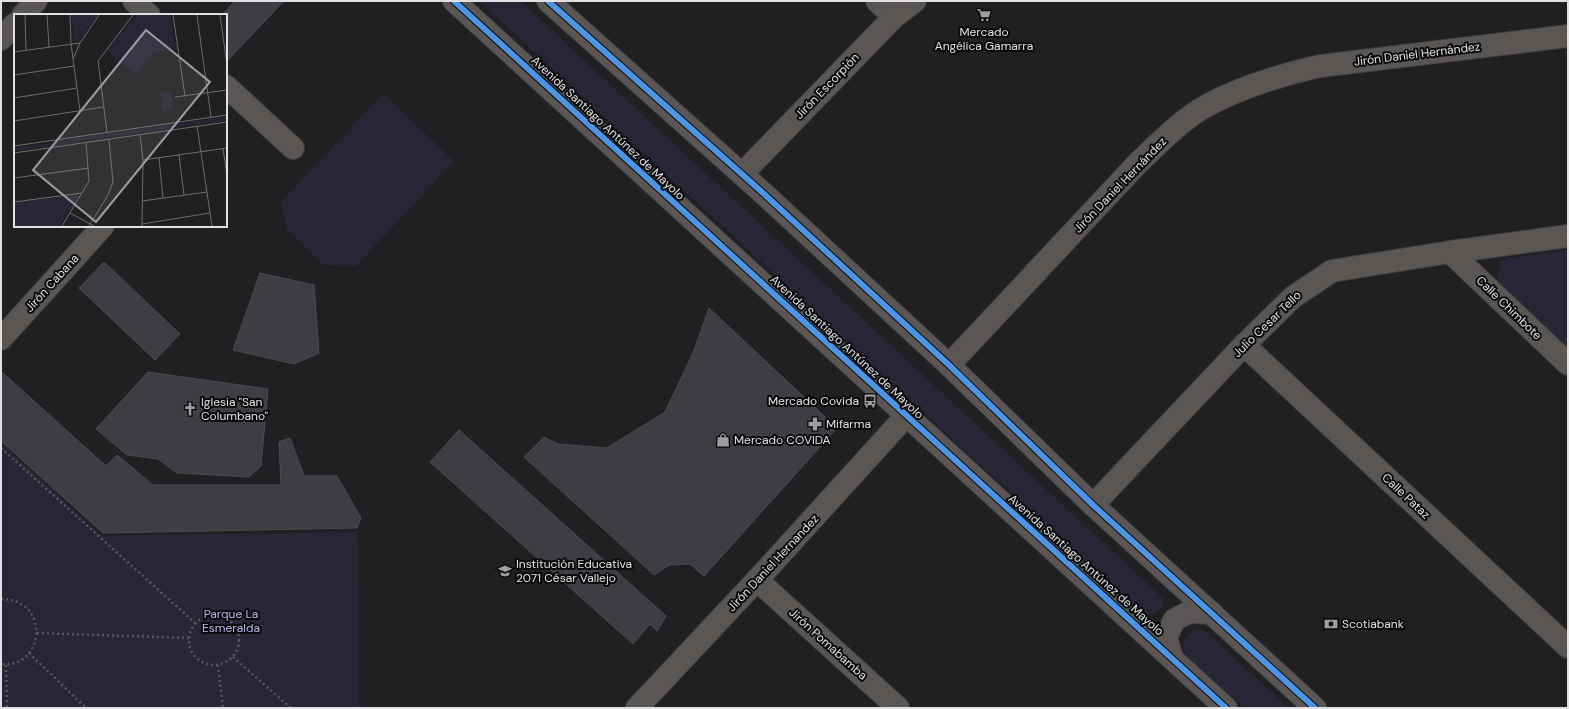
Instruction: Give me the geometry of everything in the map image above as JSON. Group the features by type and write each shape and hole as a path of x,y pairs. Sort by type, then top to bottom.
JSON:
{"main road":[{"name":"Avenida Santiago Antúnez de Mayolo","path":"454,1 1226,708"},
{"path":"548,1 742,174 949,365 1093,505 1315,708"},
{"path":"1137,626 1157,626 1172,618 1178,602 1177,581"},
{"path":"1172,658 1166,638 1174,620 1189,612 1212,613"}],"street":[{"path":"24,14 36,1"},
{"path":"134,1 148,14"},
{"path":"877,1 894,17"},
{"name":"Jirón Escorpión","path":"742,174 894,17 915,1"},
{"path":"1,39 14,25"},
{"name":"Jirón Daniel Hernández","path":"949,365 1138,163 1171,132 1207,106 1248,87 1283,75 1320,66 1568,36"},
{"path":"227,88 292,148"},
{"name":"Jirón Cabana","path":"1,339 102,227"},
{"name":"Julio Cesar Tello","path":"1093,505 1244,345 1292,297 1332,271 1450,252 1568,236"},
{"name":"Calle Chimbote","path":"1450,252 1568,364"},
{"name":"Calle Pataz","path":"1244,345 1568,647"},
{"name":"Jirón Daniel Hernandez","path":"638,708 906,416"},
{"name":"Jirón Pomabamba","path":"757,580 898,708"}],"path":[{"path":"1,448 195,623"},
{"path":"1,599 18,602 26,607 32,614 37,633 35,644 29,653 15,663 6,665 1,664"},
{"path":"210,615 219,615 233,624 238,636 237,649 233,657 226,662 218,665 203,663 192,653 189,638 195,623 210,615"},
{"path":"37,633 189,638"},
{"path":"29,653 86,708"},
{"path":"233,657 291,708"},
{"path":"6,665 7,708"},
{"path":"218,665 223,708"}],"green space":[{"path":"479,1 520,1 1163,598 1163,605 1156,613 1143,615"},
{"path":"383,94 454,161 356,266 324,265 287,229 281,202"},
{"path":"1568,250 1568,349 1497,282 1501,259"},
{"name":"Parque La Esmeralda","path":"1,443 102,536 358,532 359,708 1,708"},
{"path":"1195,629 1203,630 1289,708 1244,708 1184,653 1183,641"}],"building":[{"path":"235,1 284,1 227,61 227,14 223,14"},
{"path":"104,262 180,334 155,360 79,288"},
{"path":"260,273 314,285 319,353 294,364 233,350"},
{"name":"Mercado COVIDA","path":"709,308 837,428 704,576 690,564 669,565 654,575 524,457 544,437 558,444 607,448 665,412 693,353"},
{"name":"Iglesia \"San Columbano\"","path":"148,372 268,389 261,466 249,477 177,473 158,459 127,455 96,429"},
{"path":"3,373 106,466 117,455 153,485 281,485 279,442 290,438 304,476 337,476 361,518 357,528 103,533 1,441 1,375"},
{"path":"459,430 666,616 657,631 650,624 633,644 430,462"}],"cycle path":[{"path":"454,1 1226,708"},
{"path":"548,1 763,193 949,365 1093,505 1315,708"}],"place":[{"name":"Mercado Angélica Gamarra","path":"984,15"},
{"name":"Mercado Covida","path":"870,401"},
{"name":"Iglesia \"San Columbano\"","path":"190,409"},
{"name":"Mifarma","path":"815,424"},
{"name":"Mercado COVIDA","path":"723,440"},
{"name":"Institución Educativa 2071 César Vallejo","path":"505,571"},
{"name":"Scotiabank","path":"1331,624"}]}
